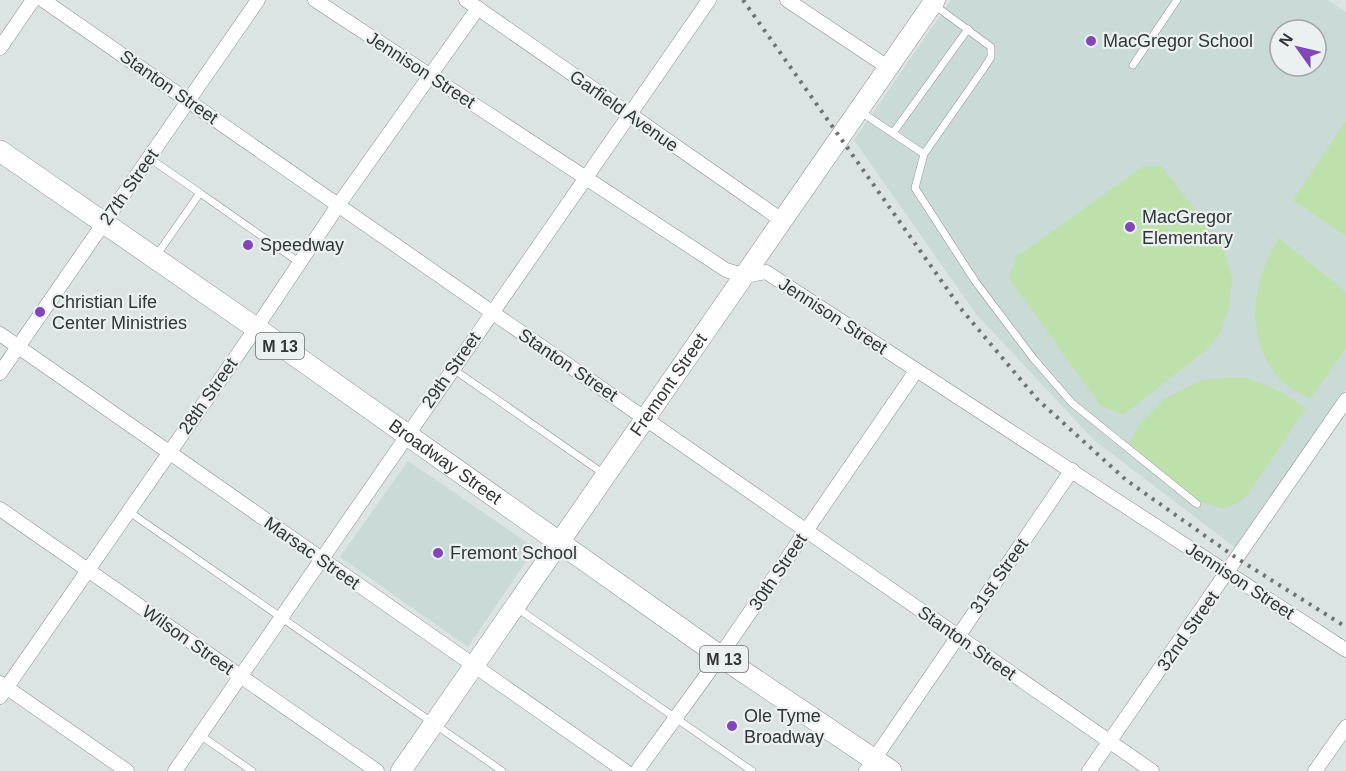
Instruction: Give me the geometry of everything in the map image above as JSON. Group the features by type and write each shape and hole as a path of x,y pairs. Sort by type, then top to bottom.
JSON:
{"main road":[{"name":"Broadway Street","path":"0,151 256,328 877,767"}],"street":[{"path":"0,48 33,0"},
{"name":"Stanton Street","path":"43,0 1152,771"},
{"name":"27th Street","path":"0,373 258,0"},
{"name":"Jennison Street","path":"315,0 726,270 745,276 766,272 1346,650"},
{"name":"29th Street","path":"175,771 709,0"},
{"path":"787,0 889,68"},
{"name":"Fremont Street","path":"401,771 934,2"},
{"name":"28th Street","path":"2,689 87,571 430,75 472,4"},
{"name":"Garfield Avenue","path":"472,4 783,221"},
{"name":"Marsac Street","path":"0,334 625,771"},
{"name":"30th Street","path":"638,771 916,371"},
{"name":"32nd Street","path":"1089,771 1346,400"},
{"name":"31st Street","path":"877,767 957,636 1072,470"},
{"name":"Wilson Street","path":"0,509 377,771"},
{"path":"2,689 127,771"},
{"path":"1315,771 1346,727"}],"lane":[{"path":"1133,65 1177,0"},
{"path":"934,2 991,47 991,57 924,154 915,188 975,281 1033,358 1072,403 1197,504"},
{"path":"893,133 968,29"},
{"path":"859,110 924,154"},
{"path":"149,158 300,263"},
{"path":"154,258 200,193"},
{"path":"453,369 606,475"},
{"path":"128,512 502,771"},
{"path":"515,607 752,771"},
{"path":"200,735 252,771"}],"shaded area":[{"name":"MacGregor Elementary","path":"951,0 1327,0 1346,12 1346,390 1237,549 1094,440 976,314 854,140"},
{"name":"Fremont School","path":"408,461 535,548 468,647 340,557"}],"green space":[{"path":"1346,121 1346,236 1293,200"},
{"path":"1144,166 1161,166 1209,227 1226,255 1232,278 1229,309 1219,335 1205,351 1123,415 1100,405 1009,278 1016,257"},
{"path":"1279,238 1346,292 1346,348 1310,399 1289,387 1279,378 1260,345 1256,327 1255,309 1258,290 1263,272"},
{"path":"1244,377 1280,391 1306,408 1248,494 1240,502 1223,509 1199,501 1129,443 1141,422 1164,399 1201,380"}],"railway":[{"path":"743,0 962,310 1037,399 1126,480 1238,559 1346,627"}],"place":[{"name":"MacGregor School","path":"1091,41"},
{"name":"MacGregor Elementary","path":"1130,227"},
{"name":"Speedway","path":"248,245"},
{"name":"Christian Life Center Ministries","path":"40,312"},
{"name":"Fremont School","path":"438,553"},
{"name":"Ole Tyme Broadway","path":"732,726"}]}
